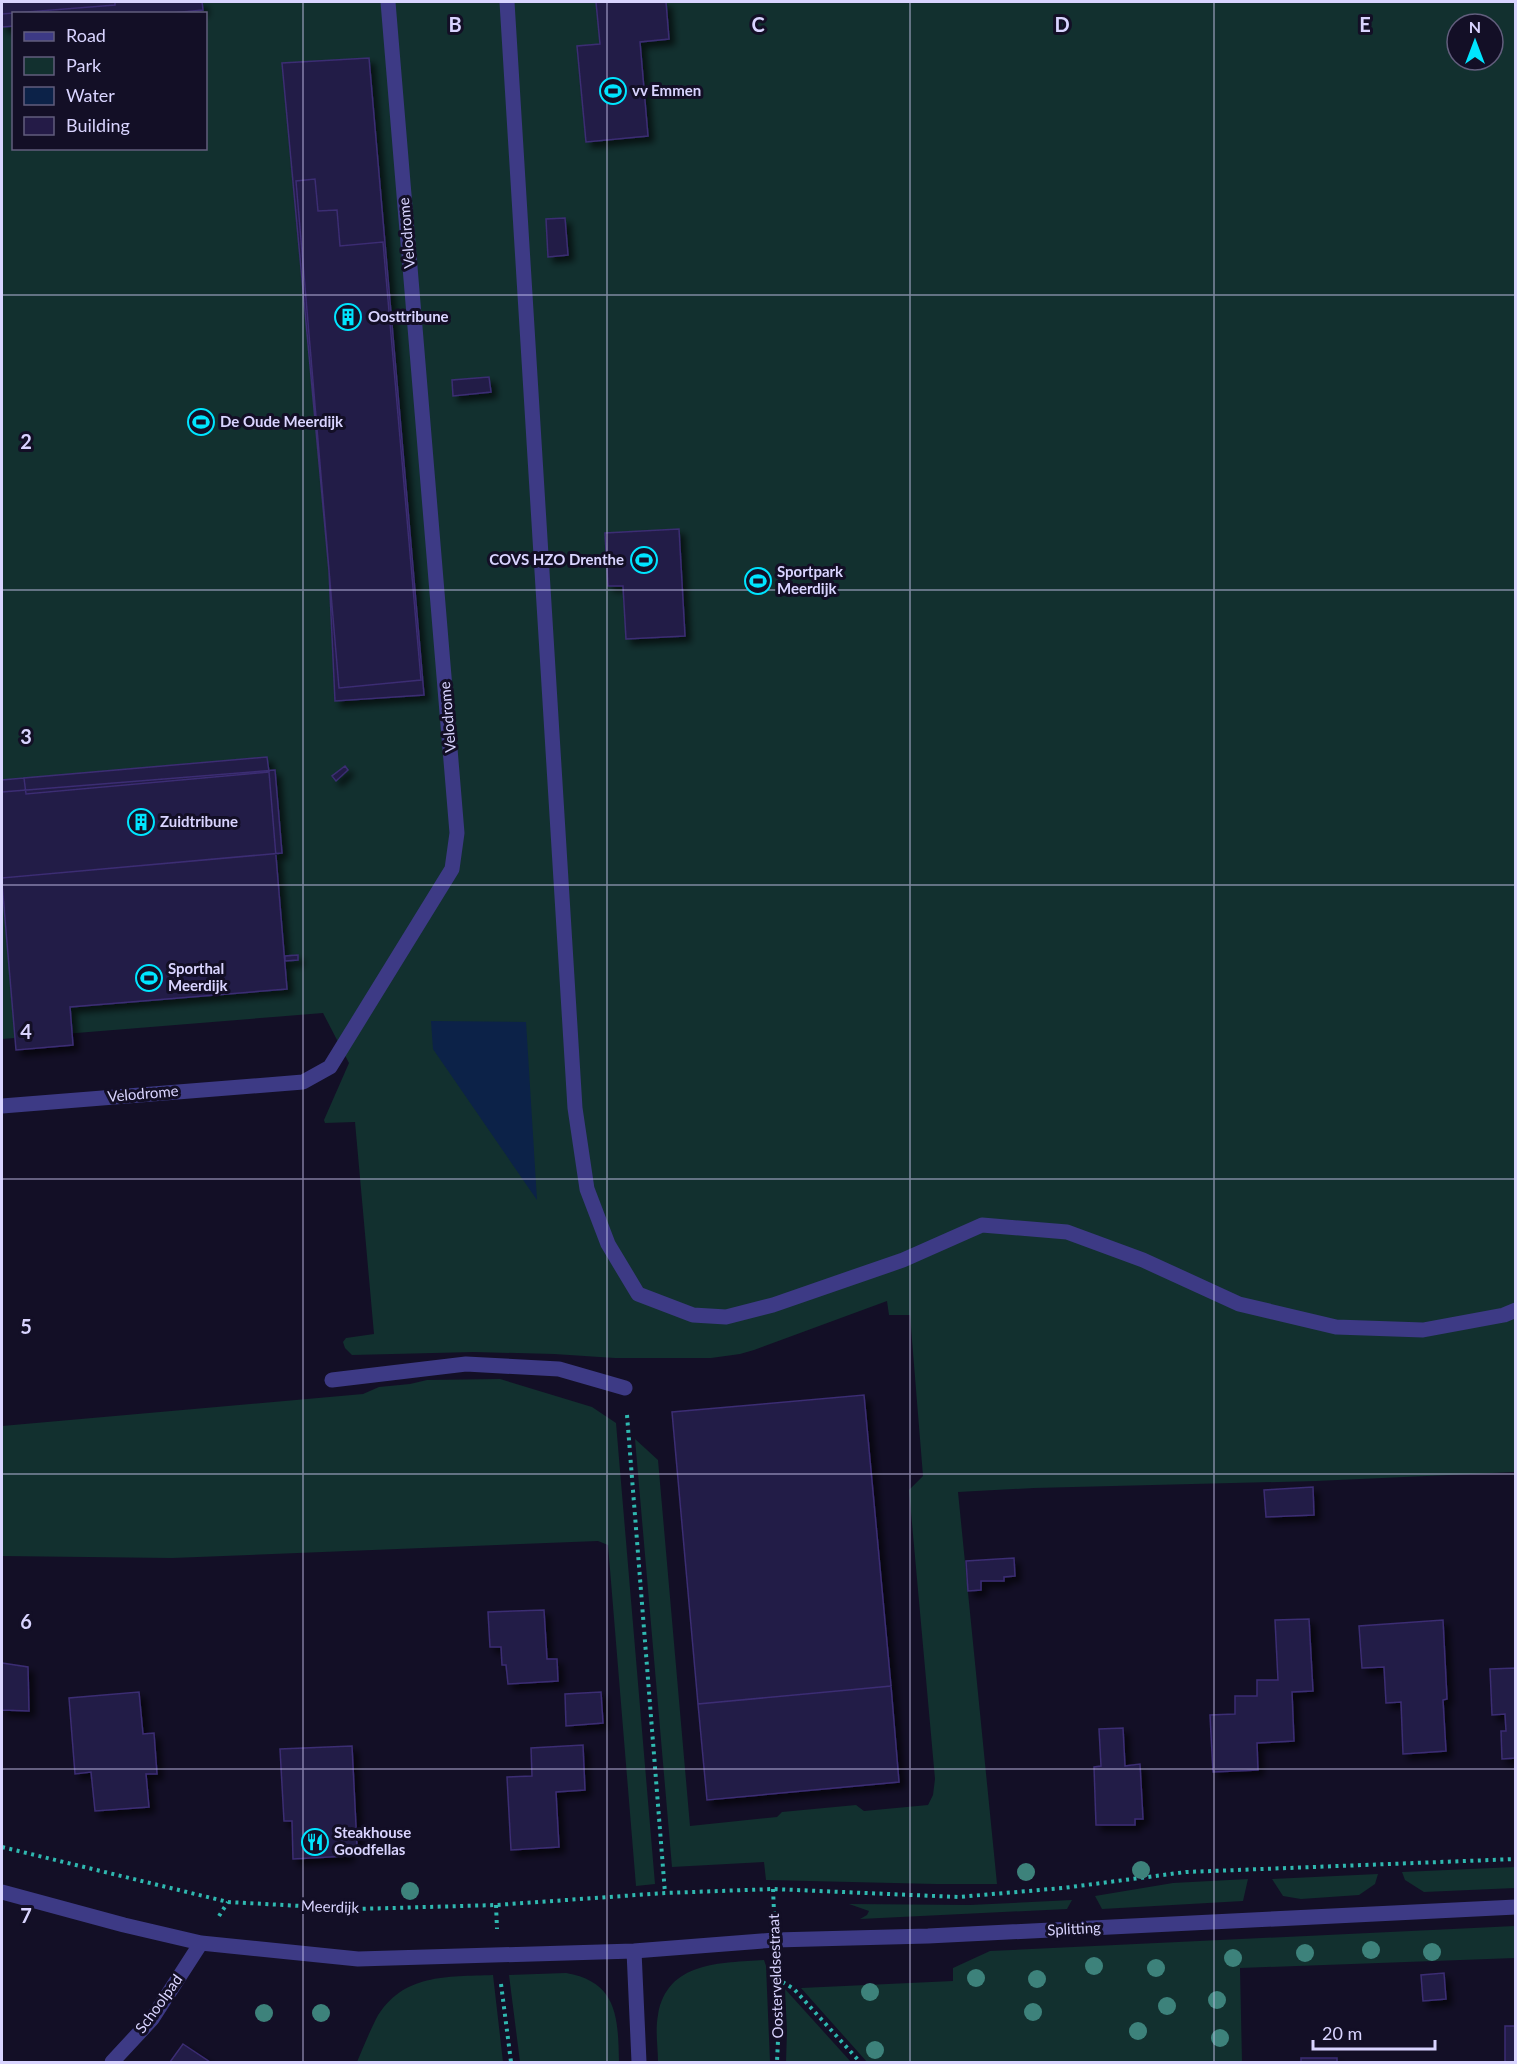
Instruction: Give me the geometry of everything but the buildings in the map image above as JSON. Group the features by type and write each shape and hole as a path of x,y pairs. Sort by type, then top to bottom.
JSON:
{"street":[{"name":"Velodrome","path":"2,1106 303,1082 330,1067 452,869 457,833 388,2"},
{"path":"507,2 575,1108 587,1189 608,1244 638,1294 693,1315 726,1317 772,1305 903,1260 982,1225 1067,1232 1143,1260 1239,1304 1336,1328 1423,1330 1504,1315 1515,1310"},
{"path":"333,1380 466,1364 559,1369 625,1388"},
{"path":"2,1892 201,1943 358,1959 634,1951 639,2062"},
{"name":"Splitting","path":"634,1951 775,1940 928,1936 1515,1907"},
{"name":"Schoolpad","path":"112,2062 152,2019 201,1943"}],"path":[{"path":"625,1388 664,1893 773,1889 958,1897 1063,1888 1186,1872 1515,1859"},
{"name":"Meerdijk","path":"2,1847 228,1902 357,1909 496,1905 664,1893"},
{"name":"Oosterveldsestraat","path":"773,1889 777,2062"},
{"path":"775,1978 794,1989 860,2062"}],"green space":[{"name":"Sportpark Meerdijk","path":"2,2 1515,2 1515,1472 1316,1481 958,1492 997,1884 766,1880 764,1862 672,1867 635,1439 658,1460 690,1826 777,1817 782,1812 856,1805 864,1811 928,1805 933,1795 935,1779 909,1490 923,1476 910,1315 889,1315 887,1301 754,1350 711,1358 615,1358 474,1352 352,1355 345,1348 343,1342 346,1338 374,1334 355,1122 325,1123 324,1120 349,1063 323,1013 2,1039"},
{"path":"500,1379 592,1407 616,1423 655,1884 636,1886 608,1545 598,1541 172,1558 2,1556 2,1426 363,1394 379,1387 427,1380"},
{"path":"1515,1867 1515,1888 1424,1892 1405,1880 1402,1872"},
{"path":"1378,1874 1375,1884 1359,1895 1301,1899 1283,1896 1272,1879"},
{"path":"1248,1879 1243,1901 1102,1909 1095,1896 1173,1883"},
{"path":"1072,1900 1067,1909 860,1919 869,1911 849,1904 970,1905"},
{"path":"1515,1926 1515,1958 1240,1968 1242,2062 867,2062 801,1988 953,1981 953,1968 990,1951"},
{"path":"764,1960 770,2062 658,2062 658,2015 663,1997 672,1984 698,1968 714,1964"},
{"path":"566,1973 596,1985 612,2004 618,2031 619,2062 520,2062 509,1975"},
{"path":"493,1975 503,2062 357,2062 376,2019 399,1993 427,1980"},
{"path":"785,1989 851,2062 786,2062"}],"water":[{"path":"431,1021 526,1022 537,1200 433,1049"}],"place":[{"name":"vv Emmen","path":"613,91"},
{"name":"Oosttribune","path":"348,317"},
{"name":"De Oude Meerdijk","path":"201,422"},
{"name":"COVS HZO Drenthe","path":"644,560"},
{"name":"Sportpark Meerdijk","path":"758,581"},
{"name":"Zuidtribune","path":"141,822"},
{"name":"Sporthal Meerdijk","path":"149,978"},
{"name":"Steakhouse Goodfellas","path":"315,1842"}]}
